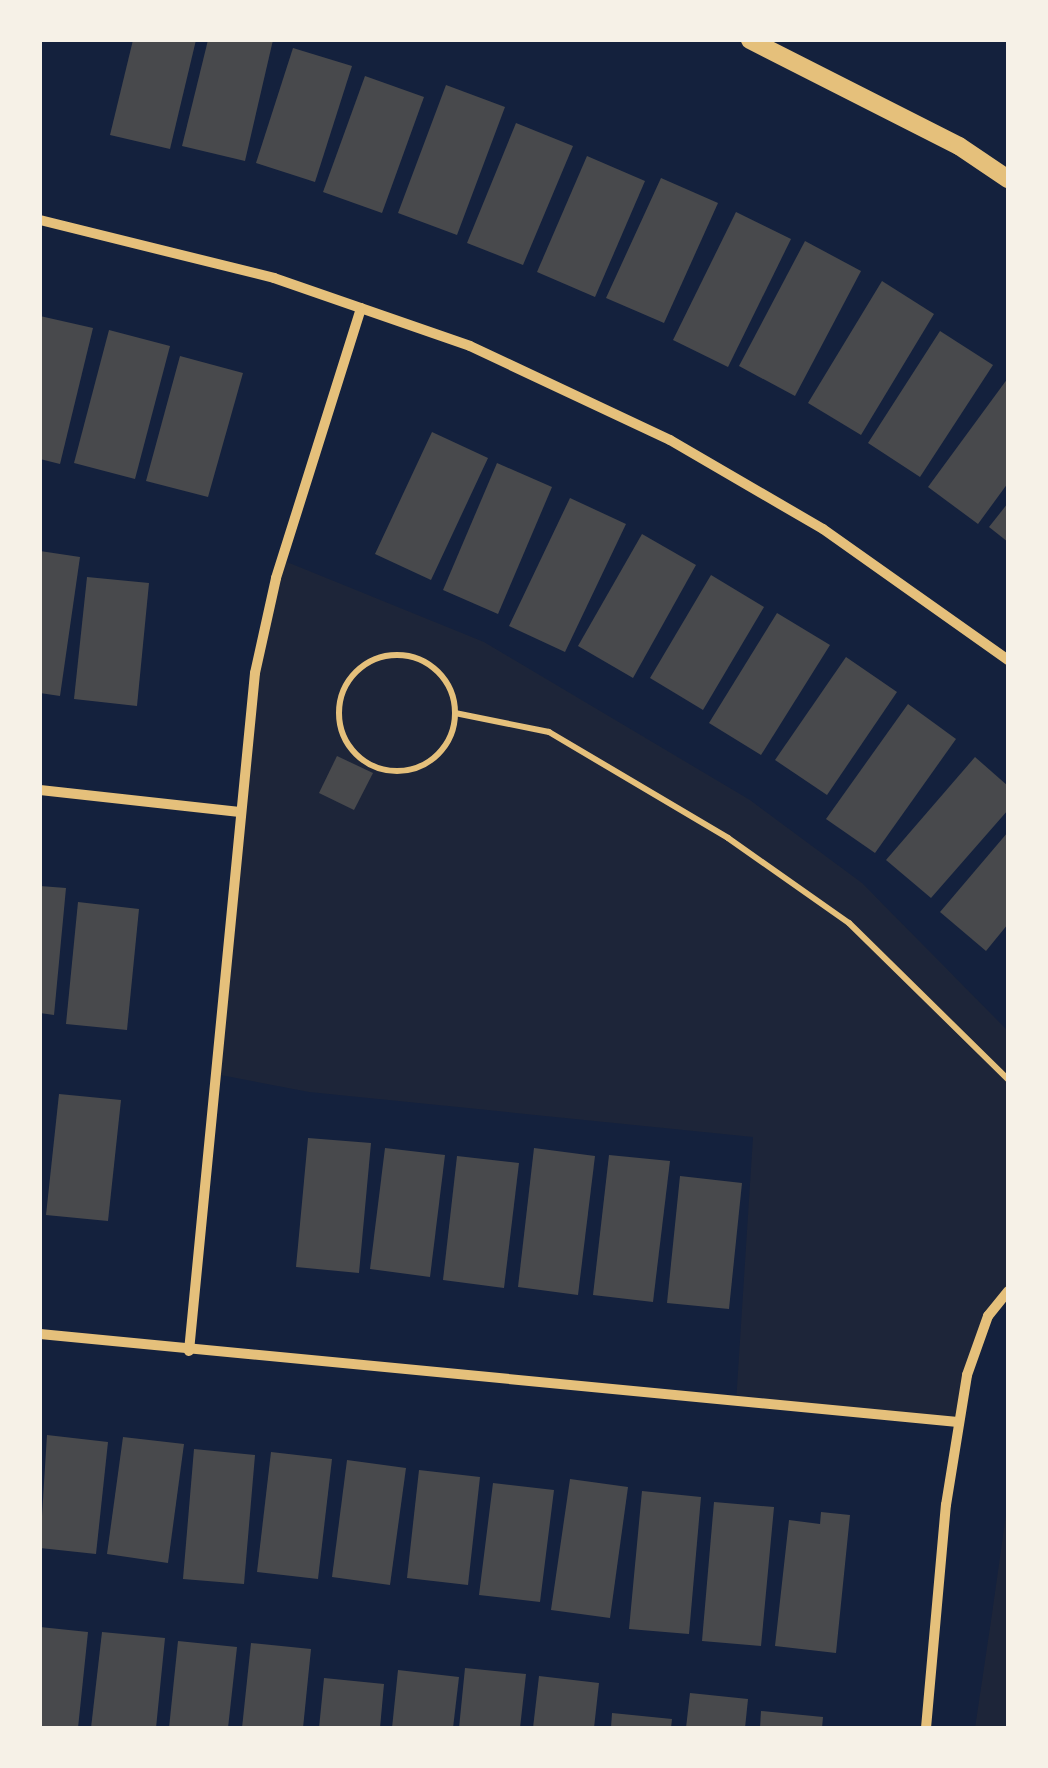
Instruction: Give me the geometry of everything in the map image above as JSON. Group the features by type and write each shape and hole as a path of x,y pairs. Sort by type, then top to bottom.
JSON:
{"street":[{"path":"750,40 959,146 1008,179"},
{"path":"40,220 274,278 470,346 670,440 823,529 1008,660"},
{"path":"189,1352 255,673 276,578 361,308"},
{"path":"40,790 240,812"},
{"path":"926,1728 958,1422 988,1316 1008,1290"},
{"path":"40,1334 189,1352 958,1422"}],"path":[{"path":"396,655 433,667 446,681 455,712 440,754 406,771 385,770 346,742 339,706 355,672 396,655"},
{"path":"455,712 549,732 728,838 849,922 1008,1078"}],"shaded area":[{"path":"282,560 484,642 750,800 862,883 1008,1031 1008,1291 988,1317 958,1422 736,1403 753,1137 309,1092 215,1074 255,673"},
{"path":"1008,1500 1008,1728 975,1728 992,1614"}],"building":[{"path":"133,40 196,40 170,149 110,135"},
{"path":"208,40 273,40 245,161 182,146"},
{"path":"293,48 352,66 315,182 256,163"},
{"path":"365,76 424,97 382,213 323,192"},
{"path":"446,85 505,107 457,235 398,213"},
{"path":"516,123 573,146 523,265 467,243"},
{"path":"587,156 645,181 595,297 537,272"},
{"path":"661,178 718,203 664,323 606,298"},
{"path":"736,212 791,239 728,367 673,340"},
{"path":"805,241 861,271 795,396 739,366"},
{"path":"882,281 934,314 861,435 808,403"},
{"path":"40,316 93,328 60,464 40,459"},
{"path":"109,330 170,346 135,479 74,463"},
{"path":"940,331 993,365 920,477 868,443"},
{"path":"180,356 243,373 208,497 146,481"},
{"path":"1008,378 1008,483 978,524 928,487"},
{"path":"432,432 488,458 431,580 375,554"},
{"path":"497,463 552,487 498,614 443,590"},
{"path":"570,498 626,524 565,652 509,626"},
{"path":"1008,503 1008,542 989,527"},
{"path":"642,534 696,565 633,678 578,646"},
{"path":"40,551 80,557 60,696 40,693"},
{"path":"711,575 764,607 703,710 650,678"},
{"path":"87,577 149,583 137,706 74,699"},
{"path":"777,613 830,645 761,755 709,723"},
{"path":"846,657 897,692 827,795 775,760"},
{"path":"908,704 956,739 875,853 826,819"},
{"path":"337,756 373,773 354,810 319,793"},
{"path":"975,757 1008,786 1008,810 931,898 886,860"},
{"path":"1008,832 1008,924 986,951 940,912"},
{"path":"40,886 66,888 54,1015 40,1013"},
{"path":"78,902 139,909 127,1030 66,1024"},
{"path":"59,1094 121,1100 108,1221 46,1215"},
{"path":"308,1138 371,1143 359,1273 296,1267"},
{"path":"385,1148 445,1155 430,1277 370,1269"},
{"path":"534,1148 595,1156 578,1295 518,1287"},
{"path":"609,1155 670,1161 653,1302 593,1295"},
{"path":"457,1156 519,1163 504,1288 443,1280"},
{"path":"680,1176 742,1183 729,1309 667,1303"},
{"path":"47,1435 108,1442 96,1554 40,1548"},
{"path":"123,1437 184,1444 168,1563 107,1554"},
{"path":"194,1449 255,1455 244,1584 183,1579"},
{"path":"271,1452 332,1459 318,1579 257,1572"},
{"path":"347,1460 406,1468 390,1585 332,1577"},
{"path":"419,1470 480,1477 468,1585 407,1578"},
{"path":"570,1479 628,1487 610,1618 551,1610"},
{"path":"493,1483 554,1490 540,1602 479,1595"},
{"path":"642,1491 701,1497 689,1634 629,1629"},
{"path":"714,1502 774,1507 761,1646 702,1641"},
{"path":"821,1512 850,1515 836,1653 775,1646 789,1520 820,1524"},
{"path":"40,1627 88,1632 78,1728 40,1728"},
{"path":"102,1632 165,1638 156,1728 91,1728"},
{"path":"178,1641 237,1647 228,1728 169,1728"},
{"path":"251,1643 311,1649 303,1728 242,1728"},
{"path":"465,1668 526,1674 520,1728 459,1728"},
{"path":"398,1670 459,1677 453,1728 392,1728"},
{"path":"539,1676 599,1683 594,1728 533,1728"},
{"path":"324,1678 384,1684 380,1728 319,1728"},
{"path":"690,1693 748,1699 745,1728 686,1728"},
{"path":"761,1711 823,1717 822,1728 760,1728"},
{"path":"612,1713 672,1719 671,1728 611,1728"}]}
